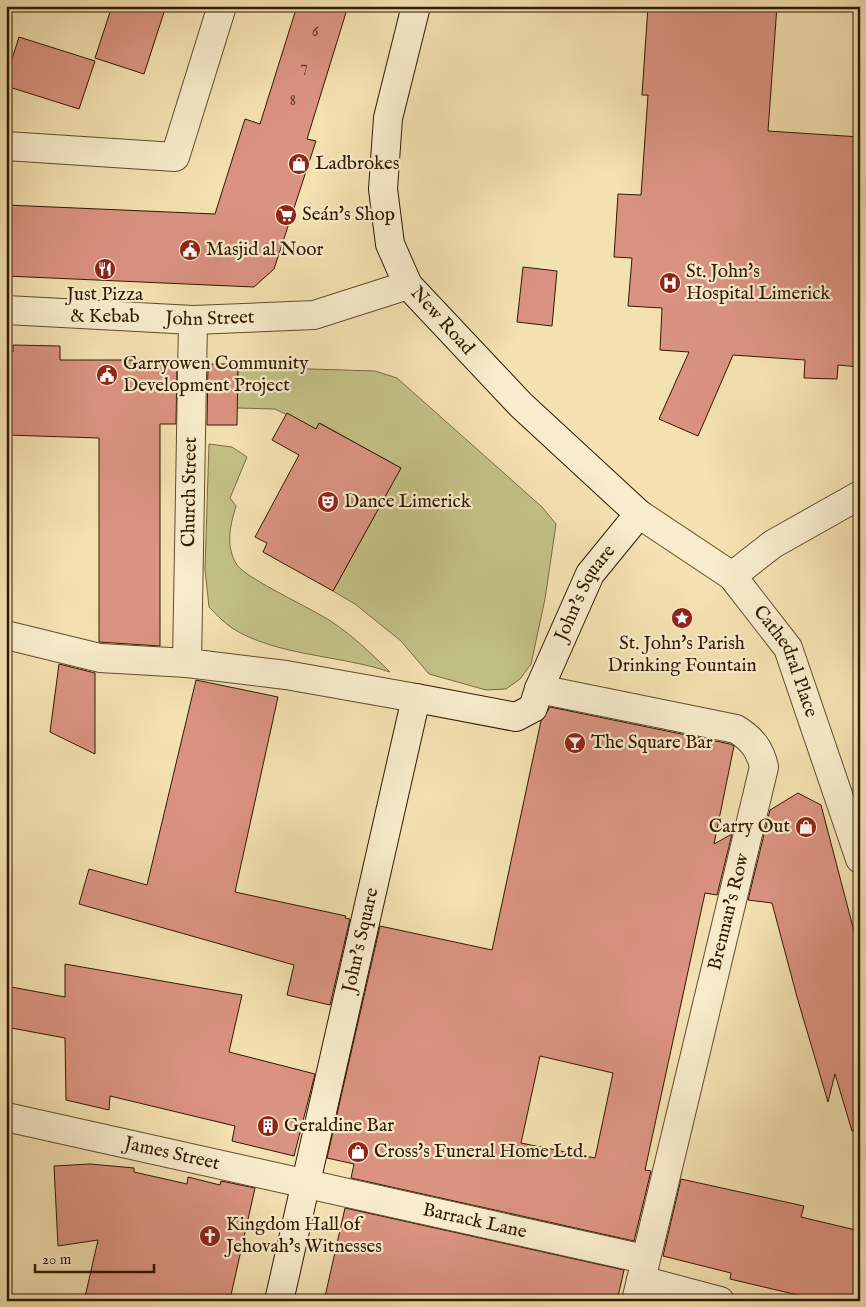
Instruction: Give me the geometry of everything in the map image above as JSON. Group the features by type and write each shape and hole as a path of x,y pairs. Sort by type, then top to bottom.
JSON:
{"street":[{"path":"6,146 175,157 222,6"},
{"name":"New Road","path":"416,6 388,118 382,189 390,244 408,285 521,406 639,514"},
{"name":"John Street","path":"6,310 193,320 314,315 408,285"},
{"name":"Church Street","path":"187,663 193,320"},
{"path":"732,576 772,544 860,495"},
{"name":"Cathedral Place","path":"639,514 732,576 788,648 860,859"},
{"name":"John's Square","path":"6,635 100,658 187,663 286,675 516,717 533,708 539,689 590,574 639,514"},
{"name":"Brennan's Row","path":"539,689 736,729 749,737 761,752 764,767 640,1280"},
{"name":"John's Square","path":"280,1301 305,1182 416,698"},
{"name":"James Street","path":"6,1117 305,1182"},
{"name":"Barrack Lane","path":"305,1182 640,1280 720,1301"}],"shaded area":[{"path":"238,364 280,368 375,371 397,378 542,507 556,524 545,599 531,664 520,679 506,689 486,690 429,674 401,641 355,604 333,591 401,468 320,423 316,429 275,409 237,408"},
{"path":"209,444 232,447 247,457 230,498 236,506 232,521 230,543 233,558 237,565 266,586 340,627 390,672 371,666 288,650 268,644 232,628 209,607 205,569"}],"building":[{"path":"112,6 166,6 144,74 95,58"},
{"path":"297,6 348,6 307,139 316,141 274,269 254,287 6,276 6,205 215,214 245,119 260,124"},
{"path":"648,6 777,6 768,131 860,137 860,367 838,365 837,379 804,378 805,360 733,355 698,436 659,419 689,352 660,350 662,308 628,306 632,258 614,257 618,194 641,195 648,95 642,95"},
{"path":"19,37 95,61 79,109 6,86 6,78"},
{"path":"523,267 557,271 552,326 517,322"},
{"path":"13,345 60,346 60,360 160,360 160,363 177,363 176,424 160,424 160,646 99,642 99,438 6,435 6,351 13,352"},
{"path":"208,364 238,364 237,425 207,425"},
{"name":"Dance Limerick","path":"287,413 316,429 319,423 401,468 333,591 263,552 267,543 255,537 299,455 272,440"},
{"path":"59,664 95,673 95,754 50,732"},
{"path":"196,680 278,697 235,892 346,916 345,918 350,919 330,1005 287,995 294,965 79,904 89,869 147,885"},
{"path":"550,707 734,746 714,844 732,834 717,895 705,893 645,1170 651,1171 634,1241 351,1178 354,1164 327,1158 380,926 492,950 541,721","holes":["540,1056 613,1073 595,1158 521,1143"]},
{"path":"798,793 821,805 860,954 860,1130 852,1131 835,1074 828,1102 772,903 748,900 770,810"},
{"path":"65,964 242,995 229,1052 315,1074 294,1156 232,1141 235,1126 110,1096 109,1110 66,1100 65,1038 6,1027 6,986 65,997"},
{"path":"90,1164 134,1168 134,1172 187,1184 188,1177 220,1185 221,1181 255,1188 231,1295 227,1294 226,1301 103,1301 85,1297 98,1240 58,1246 54,1166"},
{"path":"681,1179 804,1206 801,1217 860,1231 860,1301 805,1301 806,1297 730,1279 731,1273 663,1256"},
{"path":"345,1208 624,1270 617,1301 324,1301"}],"place":[{"name":"Ladbrokes","path":"299,164"},
{"name":"Seán's Shop","path":"286,215"},
{"name":"Masjid al Noor","path":"190,250"},
{"name":"Just Pizza & Kebab","path":"105,269"},
{"name":"St. John's Hospital Limerick","path":"670,283"},
{"name":"Garryowen Community Development Project","path":"107,375"},
{"name":"Dance Limerick","path":"328,502"},
{"name":"St. John's Parish Drinking Fountain","path":"682,618"},
{"name":"The Square Bar","path":"575,743"},
{"name":"Carry Out","path":"806,827"},
{"name":"Geraldine Bar","path":"268,1126"},
{"name":"Cross's Funeral Home Ltd.","path":"358,1152"},
{"name":"Kingdom Hall of Jehovah's Witnesses","path":"210,1236"}]}
